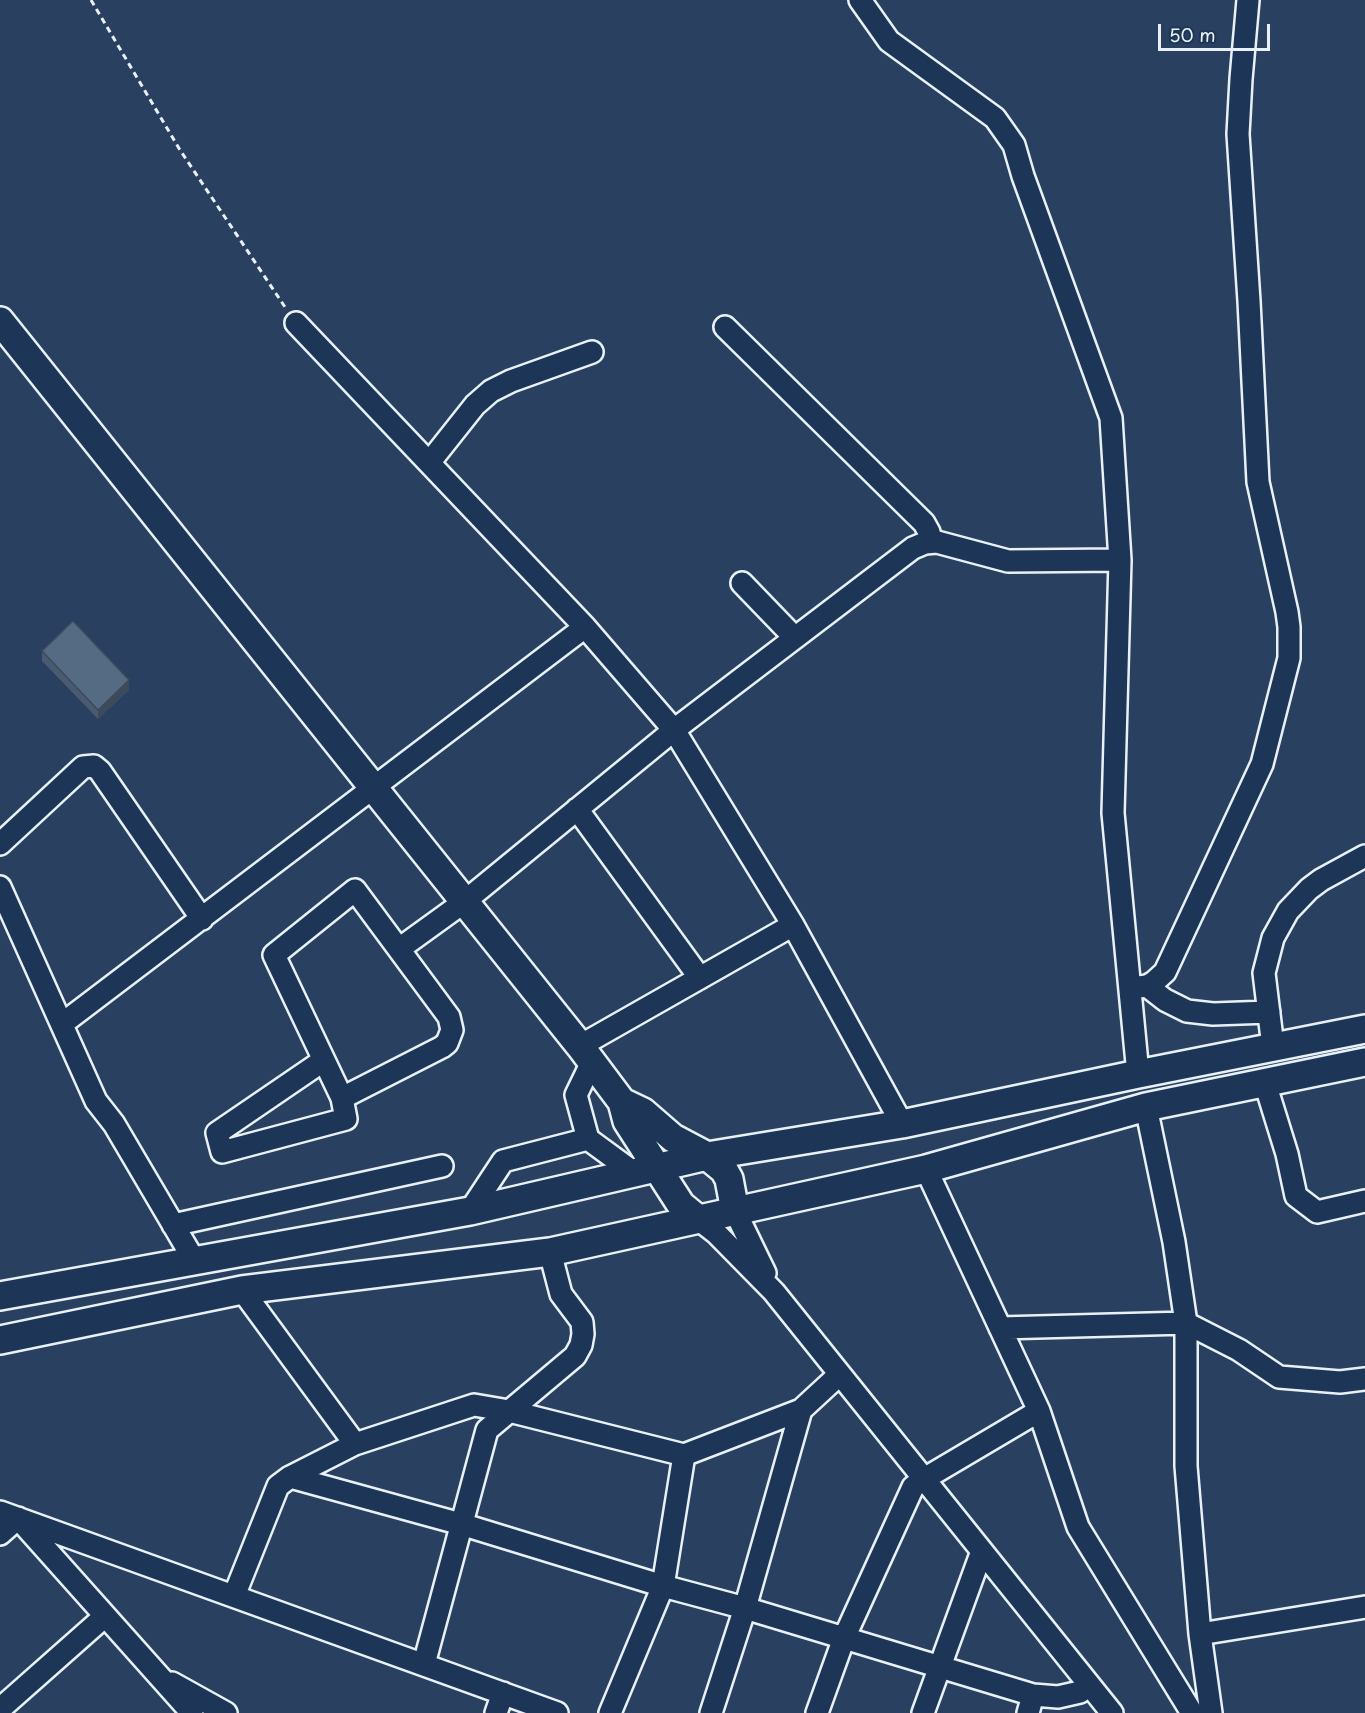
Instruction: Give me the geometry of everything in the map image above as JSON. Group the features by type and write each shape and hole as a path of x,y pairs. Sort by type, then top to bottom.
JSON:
{"main road":[{"path":"4,334 375,788 586,1054 622,1102 646,1170 698,1220"},
{"path":"0,1296 470,1211 707,1156 902,1124 1365,1029"},
{"path":"0,1340 242,1290 550,1252 926,1169 1146,1107 1365,1062"},
{"path":"622,1102 643,1112 673,1137 707,1156 724,1170 729,1179 735,1211"}],"street":[{"path":"860,0 889,41 995,118 1014,145 1023,176 1112,418 1120,560 1113,813 1138,987 1138,1074"},
{"path":"1138,987 1154,982 1164,972 1262,764 1289,658 1287,612 1258,482 1250,301 1238,134 1248,0"},
{"path":"296,323 585,627 674,730 793,925 902,1124"},
{"path":"725,327 924,523 931,543"},
{"path":"429,463 475,405 491,391 511,381 592,352"},
{"path":"399,949 464,902 674,730 913,548 931,543 1008,561 1120,560"},
{"path":"741,583 795,638"},
{"path":"62,1024 585,627"},
{"path":"0,844 83,767 94,766 100,771 202,919"},
{"path":"577,809 700,978"},
{"path":"1273,1047 1264,973 1269,950 1280,924 1288,911 1309,889 1365,856"},
{"path":"324,1060 217,1133 222,1152 346,1119 342,1098 324,1060 273,955 356,890 449,1017 452,1030 450,1037 442,1047 342,1098"},
{"path":"2,896 96,1101 114,1124 194,1260"},
{"path":"588,1138 576,1095 586,1054 700,978 793,925"},
{"path":"1138,987 1175,1006 1200,1013 1269,1012"},
{"path":"1265,1083 1287,1154 1296,1196 1317,1212 1365,1201"},
{"path":"1146,1107 1174,1242 1186,1323 1186,1466 1200,1634 1211,1713"},
{"path":"470,1211 503,1161 588,1138 646,1170"},
{"path":"173,1225 442,1166"},
{"path":"926,1169 1038,1411 1078,1527 1192,1713"},
{"path":"735,1211 774,1292"},
{"path":"698,1220 716,1233 774,1292 1112,1713"},
{"path":"424,1664 487,1430 575,1356 580,1345 583,1334 582,1322 561,1294 550,1252"},
{"path":"242,1290 355,1444"},
{"path":"1000,1328 1186,1323 1239,1350 1279,1377 1340,1382 1365,1379"},
{"path":"234,1596 278,1486 290,1477 355,1444 474,1405 509,1411 684,1455 801,1410 840,1374"},
{"path":"711,1713 746,1608 801,1410"},
{"path":"817,1713 844,1638 913,1487 1038,1411"},
{"path":"610,1713 663,1586 684,1455"},
{"path":"290,1477 461,1524 940,1667 1030,1704 1080,1692 1089,1685"},
{"path":"9,1515 557,1713"},
{"path":"0,1533 9,1515"},
{"path":"9,1515 192,1713"},
{"path":"923,1713 982,1551"},
{"path":"1200,1634 1365,1607"},
{"path":"0,1709 104,1617"},
{"path":"161,1677 226,1713"},
{"path":"496,1713 503,1693"}],"path":[{"path":"91,0 180,150 296,323"}],"building":[{"path":"73,621 129,680 98,710 42,651"}]}
